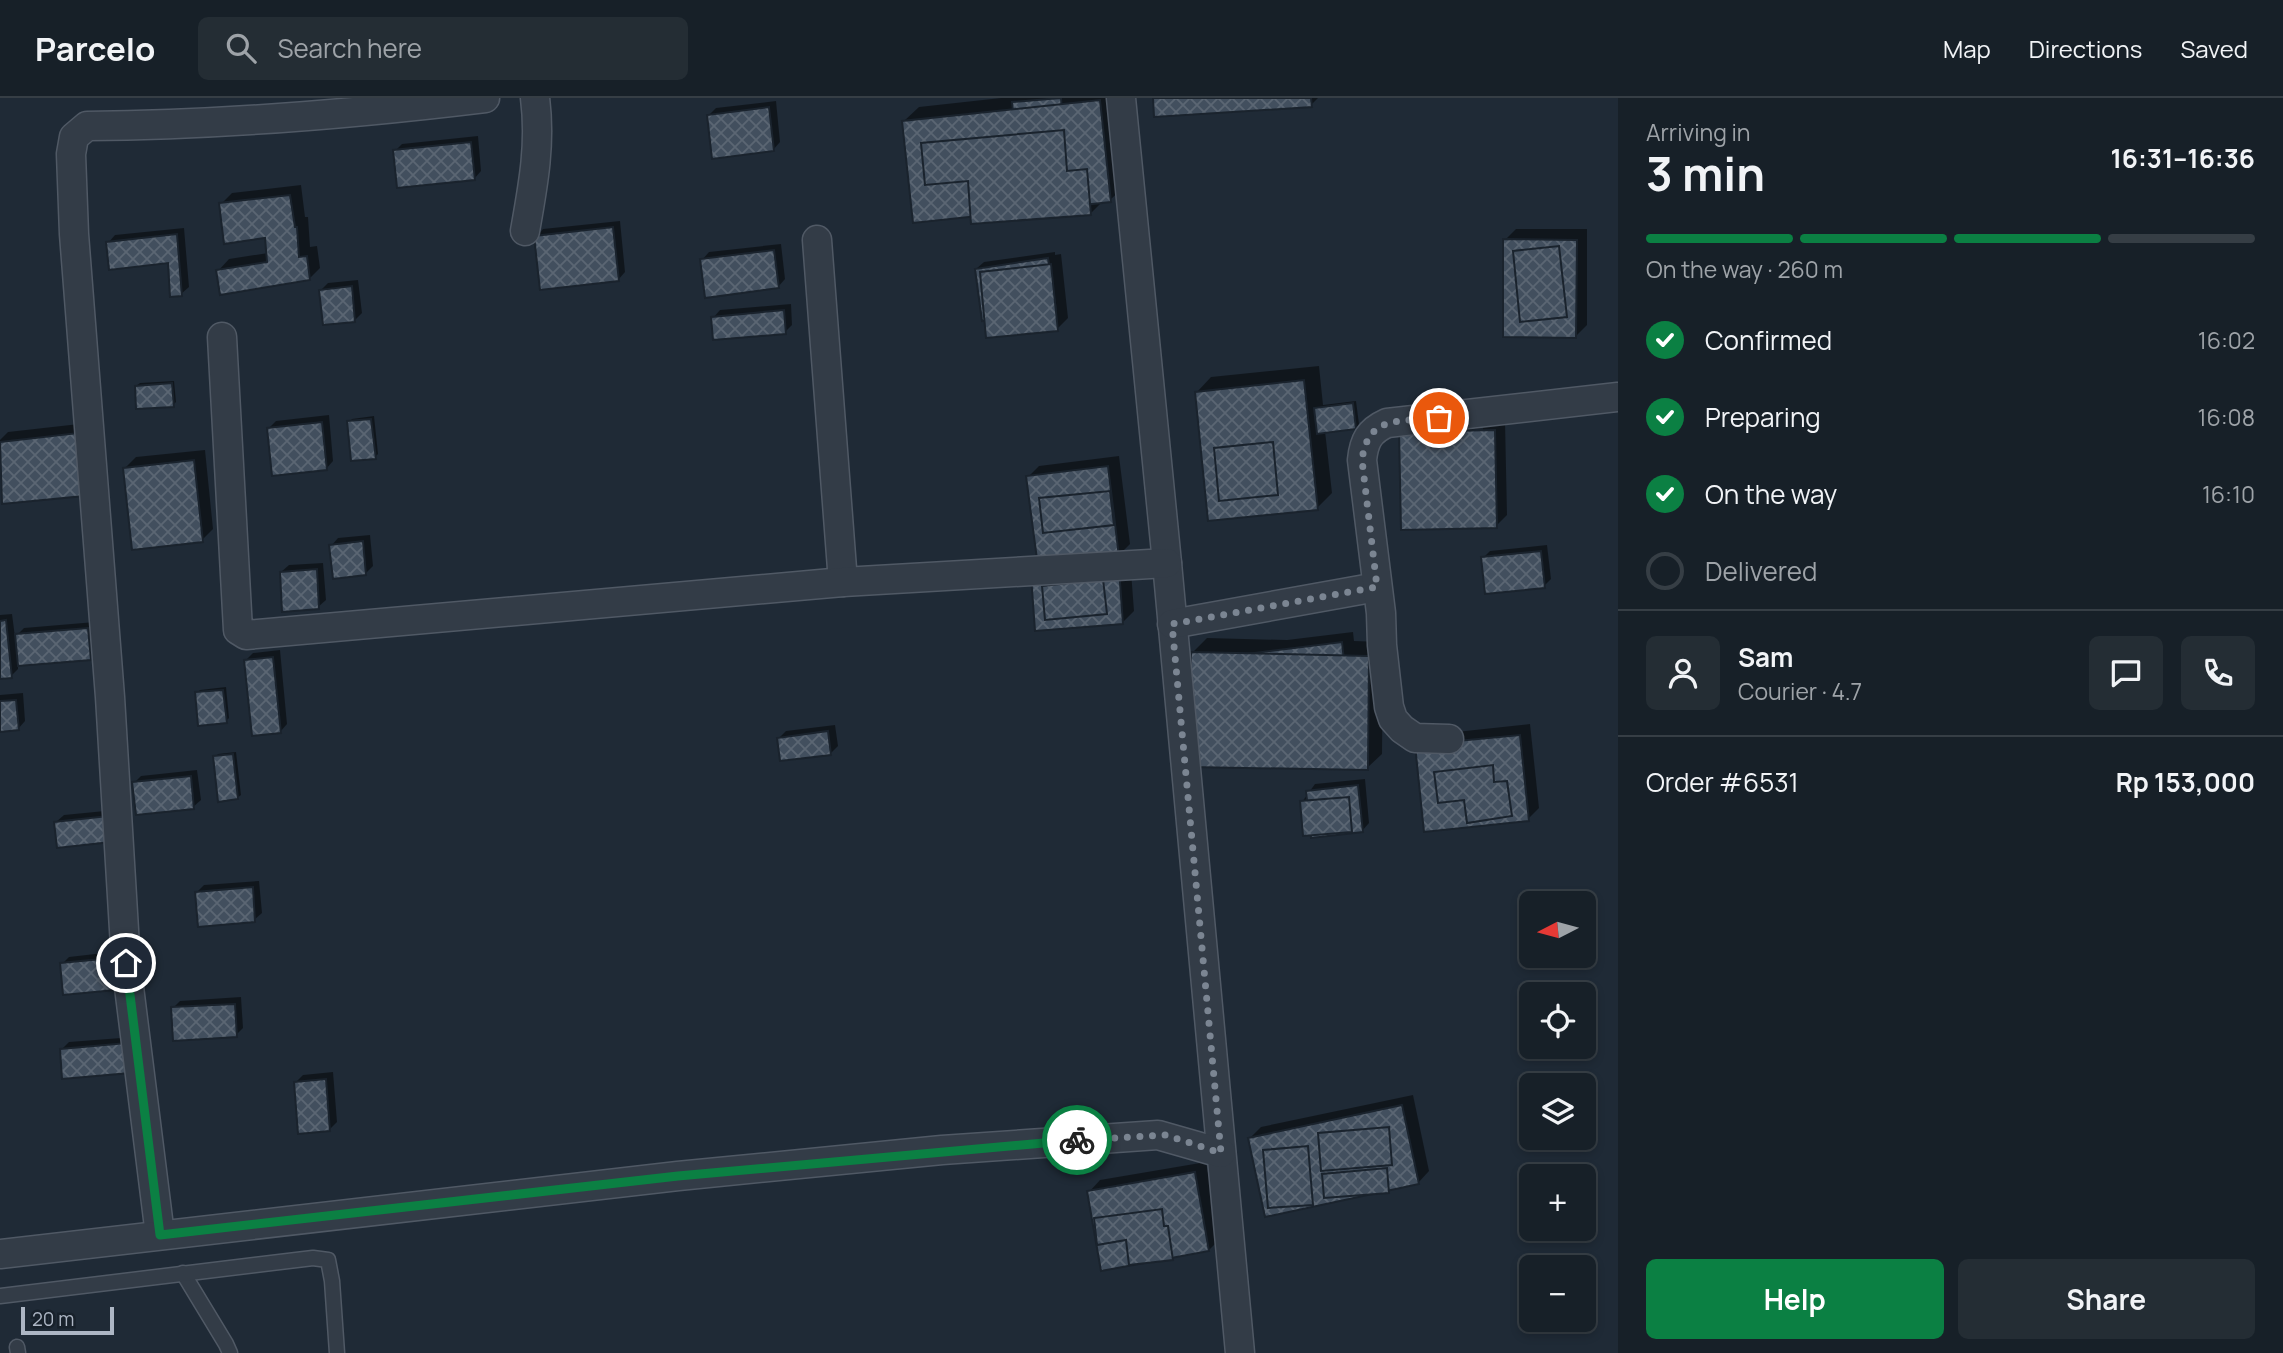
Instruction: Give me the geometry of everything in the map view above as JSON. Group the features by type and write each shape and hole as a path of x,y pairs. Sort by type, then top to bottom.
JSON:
{"street":[{"path":"160,1235 125,950 94,474 74,234 71,155 74,138 87,126 204,124 341,114 485,98"},
{"path":"525,231 538,151 539,126 535,98"},
{"path":"1121,98 1240,1353"},
{"path":"817,240 843,582"},
{"path":"222,337 238,630 242,633 843,582 1167,563"},
{"path":"1449,739 1415,738 1394,719 1388,697 1362,460 1363,447 1374,429 1387,423 1618,397"},
{"path":"1172,624 1377,587"},
{"path":"0,1254 678,1176 1056,1141 1158,1135 1221,1153"}],"lane":[{"path":"0,1296 313,1258 328,1260 337,1353"},
{"path":"183,1273 230,1353"}],"building":[{"path":"1061,98 1063,124 1015,129 1012,102"},
{"path":"1153,98 1311,98 1312,107 1154,117"},
{"path":"1100,100 1111,202 913,223 902,121"},
{"path":"769,107 774,151 712,159 707,115"},
{"path":"1064,130 1067,171 1087,169 1091,215 971,224 968,181 925,185 921,143"},
{"path":"471,142 475,180 397,188 393,150"},
{"path":"290,195 297,227 299,257 307,256 310,280 220,295 216,270 267,262 265,238 224,244 219,203"},
{"path":"613,227 619,281 540,290 534,236"},
{"path":"177,234 182,296 170,297 168,263 109,270 106,242"},
{"path":"1503,239 1577,240 1576,338 1503,337"},
{"path":"1559,246 1567,317 1520,322 1513,251"},
{"path":"774,250 779,288 705,298 700,259"},
{"path":"1048,258 1056,310 982,321 975,269"},
{"path":"1051,264 1058,331 986,338 980,272"},
{"path":"352,286 355,322 323,325 319,290"},
{"path":"784,310 786,334 713,340 711,317"},
{"path":"1304,380 1318,510 1208,521 1195,392"},
{"path":"172,383 174,407 136,409 135,386"},
{"path":"1353,403 1356,429 1317,434 1314,408"},
{"path":"371,419 376,459 351,461 347,421"},
{"path":"322,422 327,470 272,476 267,428"},
{"path":"1482,429 1487,463 1419,475 1413,440"},
{"path":"1495,430 1497,528 1401,530 1399,432"},
{"path":"78,433 84,496 2,504 0,442"},
{"path":"1273,442 1278,495 1219,501 1214,448"},
{"path":"194,460 203,542 132,550 123,468"},
{"path":"1108,466 1119,557 1038,567 1026,476"},
{"path":"1110,491 1114,525 1043,533 1039,498"},
{"path":"363,541 366,575 333,579 329,545"},
{"path":"1541,551 1545,588 1485,594 1481,557"},
{"path":"1119,568 1123,624 1035,631 1031,575"},
{"path":"317,569 319,609 282,612 280,572"},
{"path":"1103,579 1107,614 1045,620 1042,586"},
{"path":"6,620 12,678 0,679 0,621"},
{"path":"88,628 91,660 18,666 15,634"},
{"path":"1342,642 1346,679 1258,690 1260,722 1214,725 1211,688 1227,687 1223,657"},
{"path":"1191,652 1369,656 1368,770 1189,767"},
{"path":"273,657 281,733 252,736 244,660"},
{"path":"223,690 227,723 198,726 195,692"},
{"path":"16,700 19,730 0,732 0,701"},
{"path":"828,731 831,755 780,761 777,738"},
{"path":"1520,735 1529,821 1424,832 1415,745"},
{"path":"233,754 238,799 218,802 213,756"},
{"path":"1493,765 1494,782 1507,781 1512,816 1467,823 1464,800 1438,803 1434,772"},
{"path":"191,776 194,809 136,815 132,782"},
{"path":"1358,785 1363,832 1311,838 1306,791"},
{"path":"1349,797 1352,832 1303,836 1300,801"},
{"path":"108,816 111,842 57,848 54,822"},
{"path":"253,887 255,922 198,927 195,892"},
{"path":"123,957 126,989 63,995 60,963"},
{"path":"235,1004 237,1037 173,1041 171,1007"},
{"path":"127,1043 130,1073 62,1079 60,1049"},
{"path":"326,1079 330,1131 298,1134 294,1082"},
{"path":"1402,1105 1419,1184 1265,1217 1248,1138"},
{"path":"1389,1127 1392,1165 1321,1171 1318,1133"},
{"path":"1308,1146 1313,1205 1268,1208 1263,1150"},
{"path":"1387,1168 1389,1193 1324,1198 1322,1174"},
{"path":"1195,1172 1209,1251 1101,1271 1087,1191"},
{"path":"1162,1209 1164,1226 1168,1226 1173,1260 1129,1265 1126,1240 1097,1245 1094,1218"}],"way so far":[{"path":"1077,1140 1166,1135 1221,1153 1172,624 1377,587 1362,460 1363,447 1374,429 1387,423 1439,418"}],"route":[{"path":"126,963 160,1235 678,1176 942,1150 1077,1140"}]}
